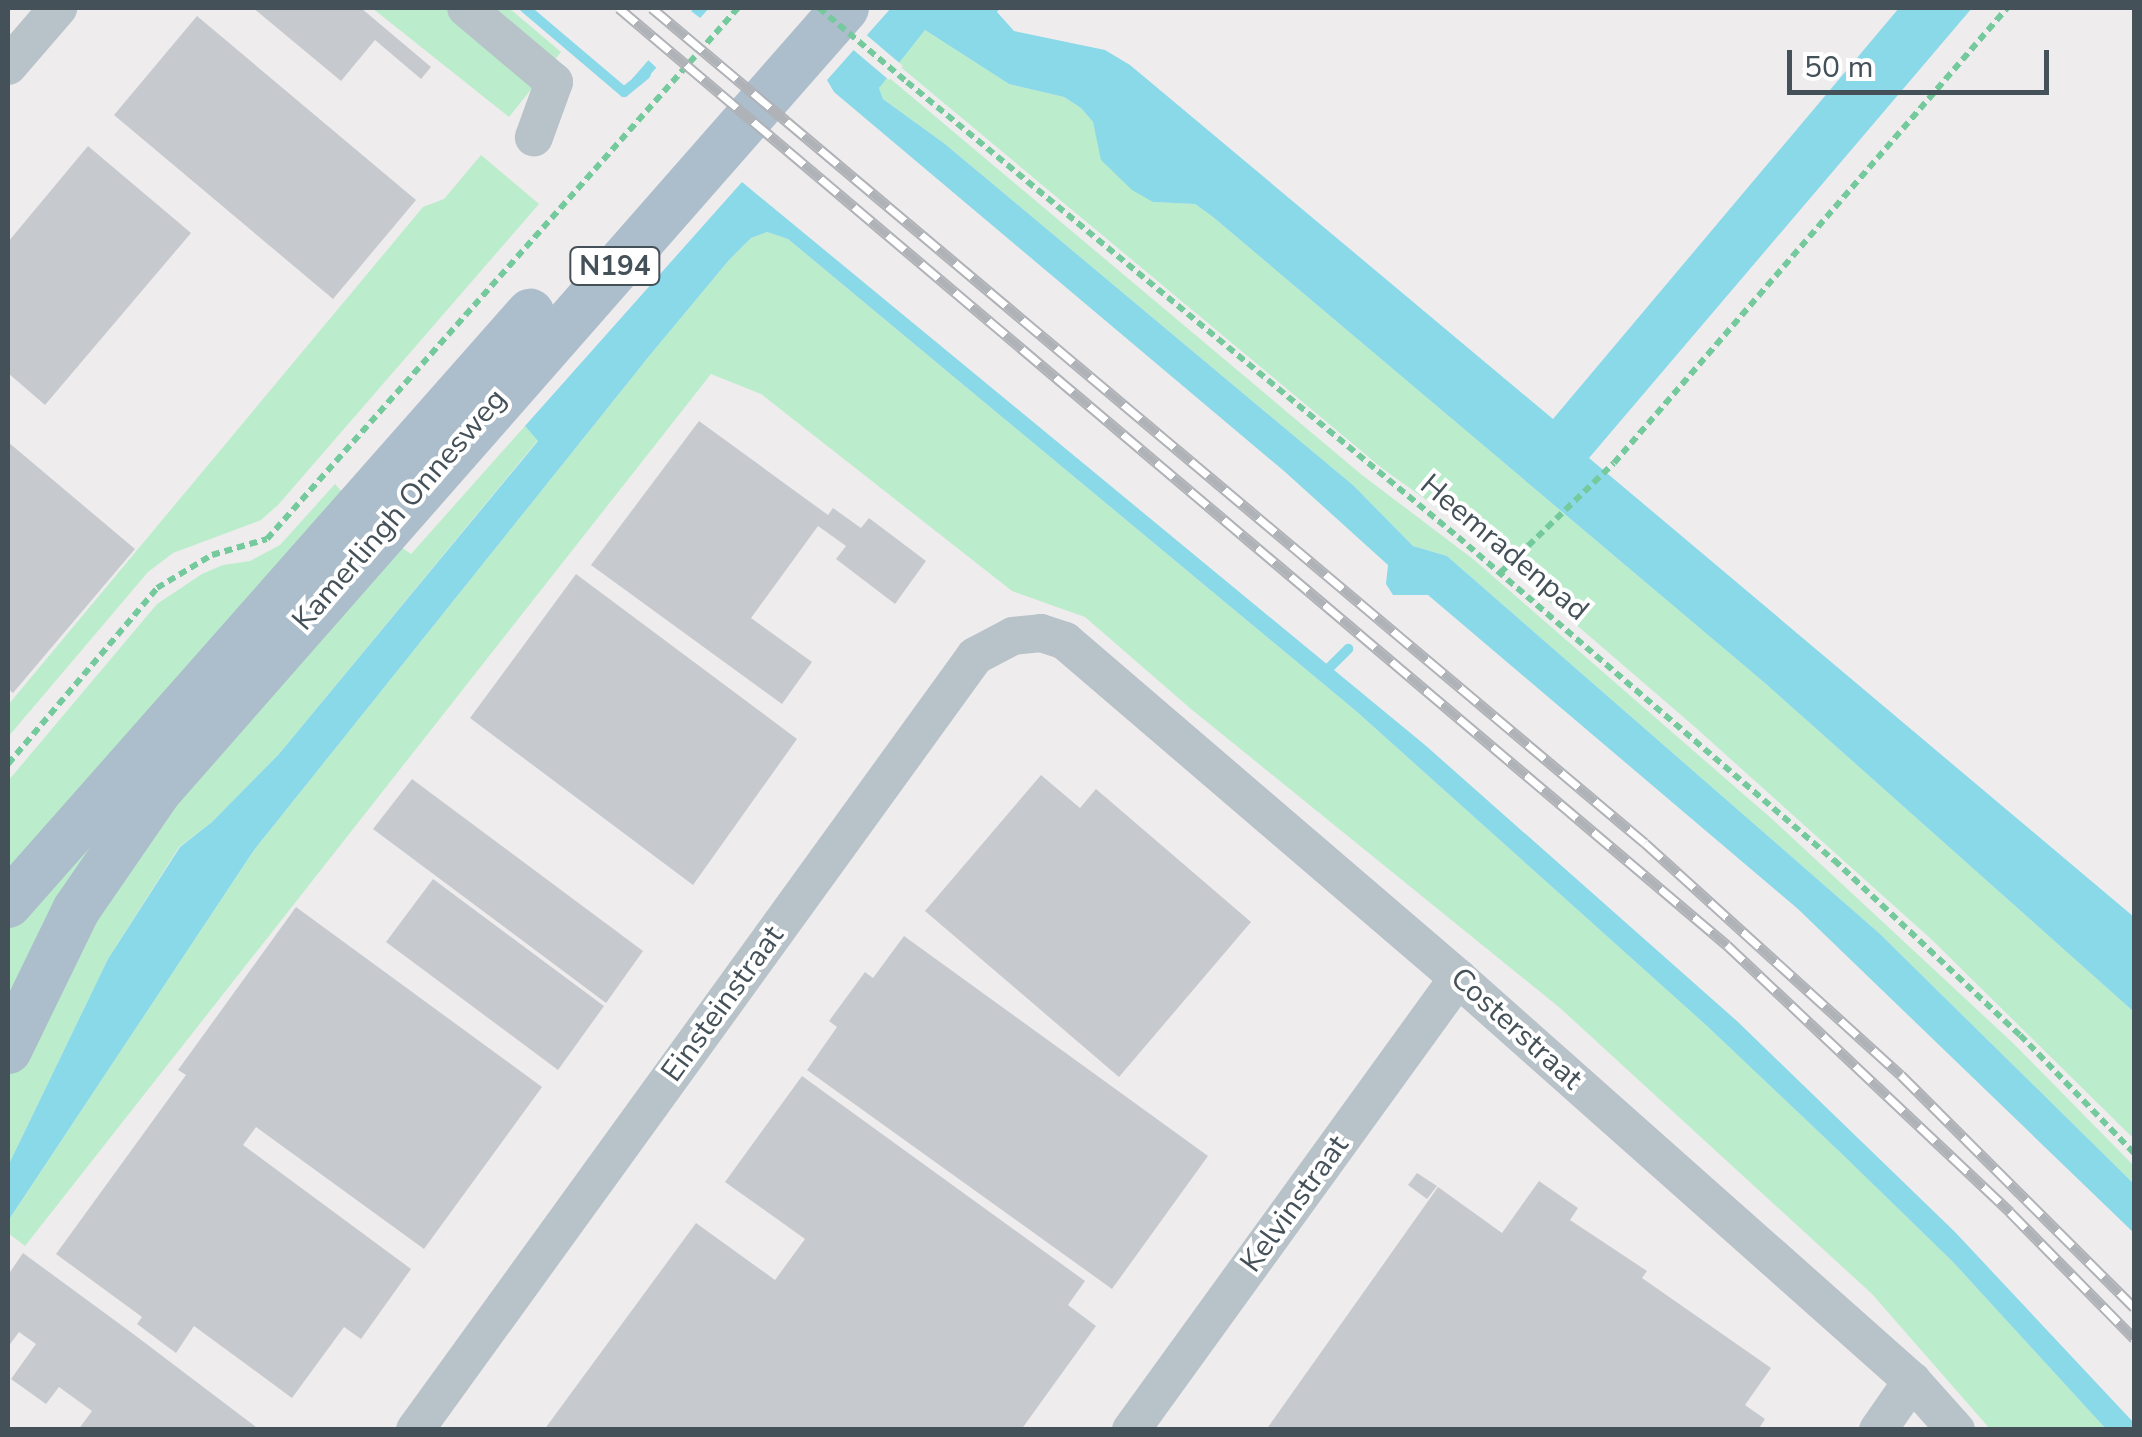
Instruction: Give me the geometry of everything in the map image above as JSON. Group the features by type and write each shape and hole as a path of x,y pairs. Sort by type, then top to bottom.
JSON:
{"main road":[{"name":"Kamerlingh Onnesweg","path":"8,904 802,8"},
{"name":"Kamerlingh Onnesweg","path":"8,1050 76,910 157,792 845,8"}],"street":[{"path":"8,66 58,8"},
{"path":"466,8 554,82 534,136"},
{"name":"Einsteinstraat","path":"415,1430 975,656 1013,636 1040,633 1065,641"},
{"name":"Costerstraat","path":"1065,641 1458,978 1912,1382 1956,1430"},
{"name":"Kelvinstraat","path":"1132,1430 1458,978"},
{"path":"1878,1430 1912,1382"}],"path":[{"path":"8,764 157,588 212,555 267,539 738,8"},
{"name":"Heemradenpad","path":"818,8 1500,573 1834,860 2020,1035 2134,1152"},
{"path":"1500,573 1614,463 2007,8"}],"green space":[{"path":"372,8 509,8 561,52 509,117"},
{"path":"925,30 1009,84 1064,97 1081,108 1093,122 1102,160 1154,202 1195,204 1213,217 1766,684 2134,1012 2134,1139 1931,939 1696,728 1457,522 1383,469 897,64"},
{"path":"886,75 1362,475 1473,559 1772,819 2013,1043 2134,1166 2134,1184 1879,933 1447,556 1413,546 1354,486 945,144 883,99 879,88"},
{"path":"481,155 539,204 278,505 261,520 173,553 148,572 8,737 8,705 423,207 444,199"},
{"path":"767,232 788,239 1356,711 1707,1026 1843,1155 1953,1262 2106,1429 1990,1429 1872,1294 1560,1008 1191,709 1085,617 1012,591 761,394 711,374 25,1246 8,1233 8,1221 254,850 650,355 729,260 751,238"},
{"path":"525,426 538,440 279,754 212,822 179,847 108,959 8,1166 8,1075 103,883 391,540 411,554"},
{"path":"335,484 351,502 8,885 8,781 157,604 202,574 223,565 250,561 280,545"},
{"path":"365,516 8,1023 8,921"}],"water":[{"path":"694,8 709,8 641,85 632,79"},
{"path":"891,8 1000,8 997,12 1014,31 1105,50 1130,65 1553,419 1899,8 1972,8 1589,458 2134,917 2134,1012 1766,684 1213,217 1195,204 1153,202 1132,190 1101,160 1093,122 1081,108 1064,97 1009,84 925,30 879,88 883,99 945,144 1354,486 1413,546 1447,556 1879,933 2134,1184 2134,1233 1798,909 1428,595 1393,595 1386,584 1388,565 1284,471 834,92 827,80"},
{"path":"742,182 1425,745 1738,1022 1955,1232 2134,1423 2134,1429 2106,1429 1953,1262 1843,1155 1707,1026 1356,711 788,239 767,232 751,238 729,260 650,355 254,850 8,1221 8,1166 108,959 180,847 212,822 279,754 538,441 525,426"}],"pier":[{"path":"691,11 704,21 660,71 647,59"},
{"path":"863,32 903,66 889,80 850,47"}],"building":[{"path":"253,8 361,8 431,67 421,79 375,40 341,81"},
{"path":"197,16 416,200 333,299 114,115"},
{"path":"88,146 191,233 45,405 8,373 8,242"},
{"path":"699,421 828,515 833,508 861,528 869,518 926,561 895,604 836,559 846,546 818,526 751,618 812,662 782,704 591,565"},
{"path":"8,442 135,549 13,693 8,689"},
{"path":"576,574 797,739 693,885 470,718"},
{"path":"1041,775 1080,808 1096,789 1251,922 1119,1077 925,911"},
{"path":"412,779 643,951 606,1003 373,829"},
{"path":"433,879 604,1006 558,1070 386,942"},
{"path":"296,907 542,1087 424,1249 256,1127 243,1145 411,1269 361,1339 344,1327 292,1398 194,1326 176,1353 137,1324 142,1317 56,1254 186,1075 178,1070"},
{"path":"904,936 1208,1156 1112,1289 807,1070 837,1027 829,1021 865,972 873,978"},
{"path":"802,1076 1085,1281 1068,1305 1096,1326 1021,1430 544,1430 696,1223 775,1280 805,1239 725,1182"},
{"path":"1417,1173 1437,1186 1427,1199 1408,1185"},
{"path":"1539,1181 1578,1208 1570,1220 1647,1271 1642,1278 1771,1368 1745,1405 1765,1419 1758,1430 1266,1430 1438,1187 1502,1233"},
{"path":"23,1253 260,1430 78,1430 92,1411 59,1387 46,1404 11,1379 36,1344 19,1332 8,1347 8,1275"}],"waterway":[{"path":"525,8 624,92 646,74"},
{"path":"1325,672 1348,649"}],"railway":[{"path":"619,8 1727,945 2010,1212 2134,1338"},
{"path":"652,8 1645,843 1901,1075 2134,1307"}]}
